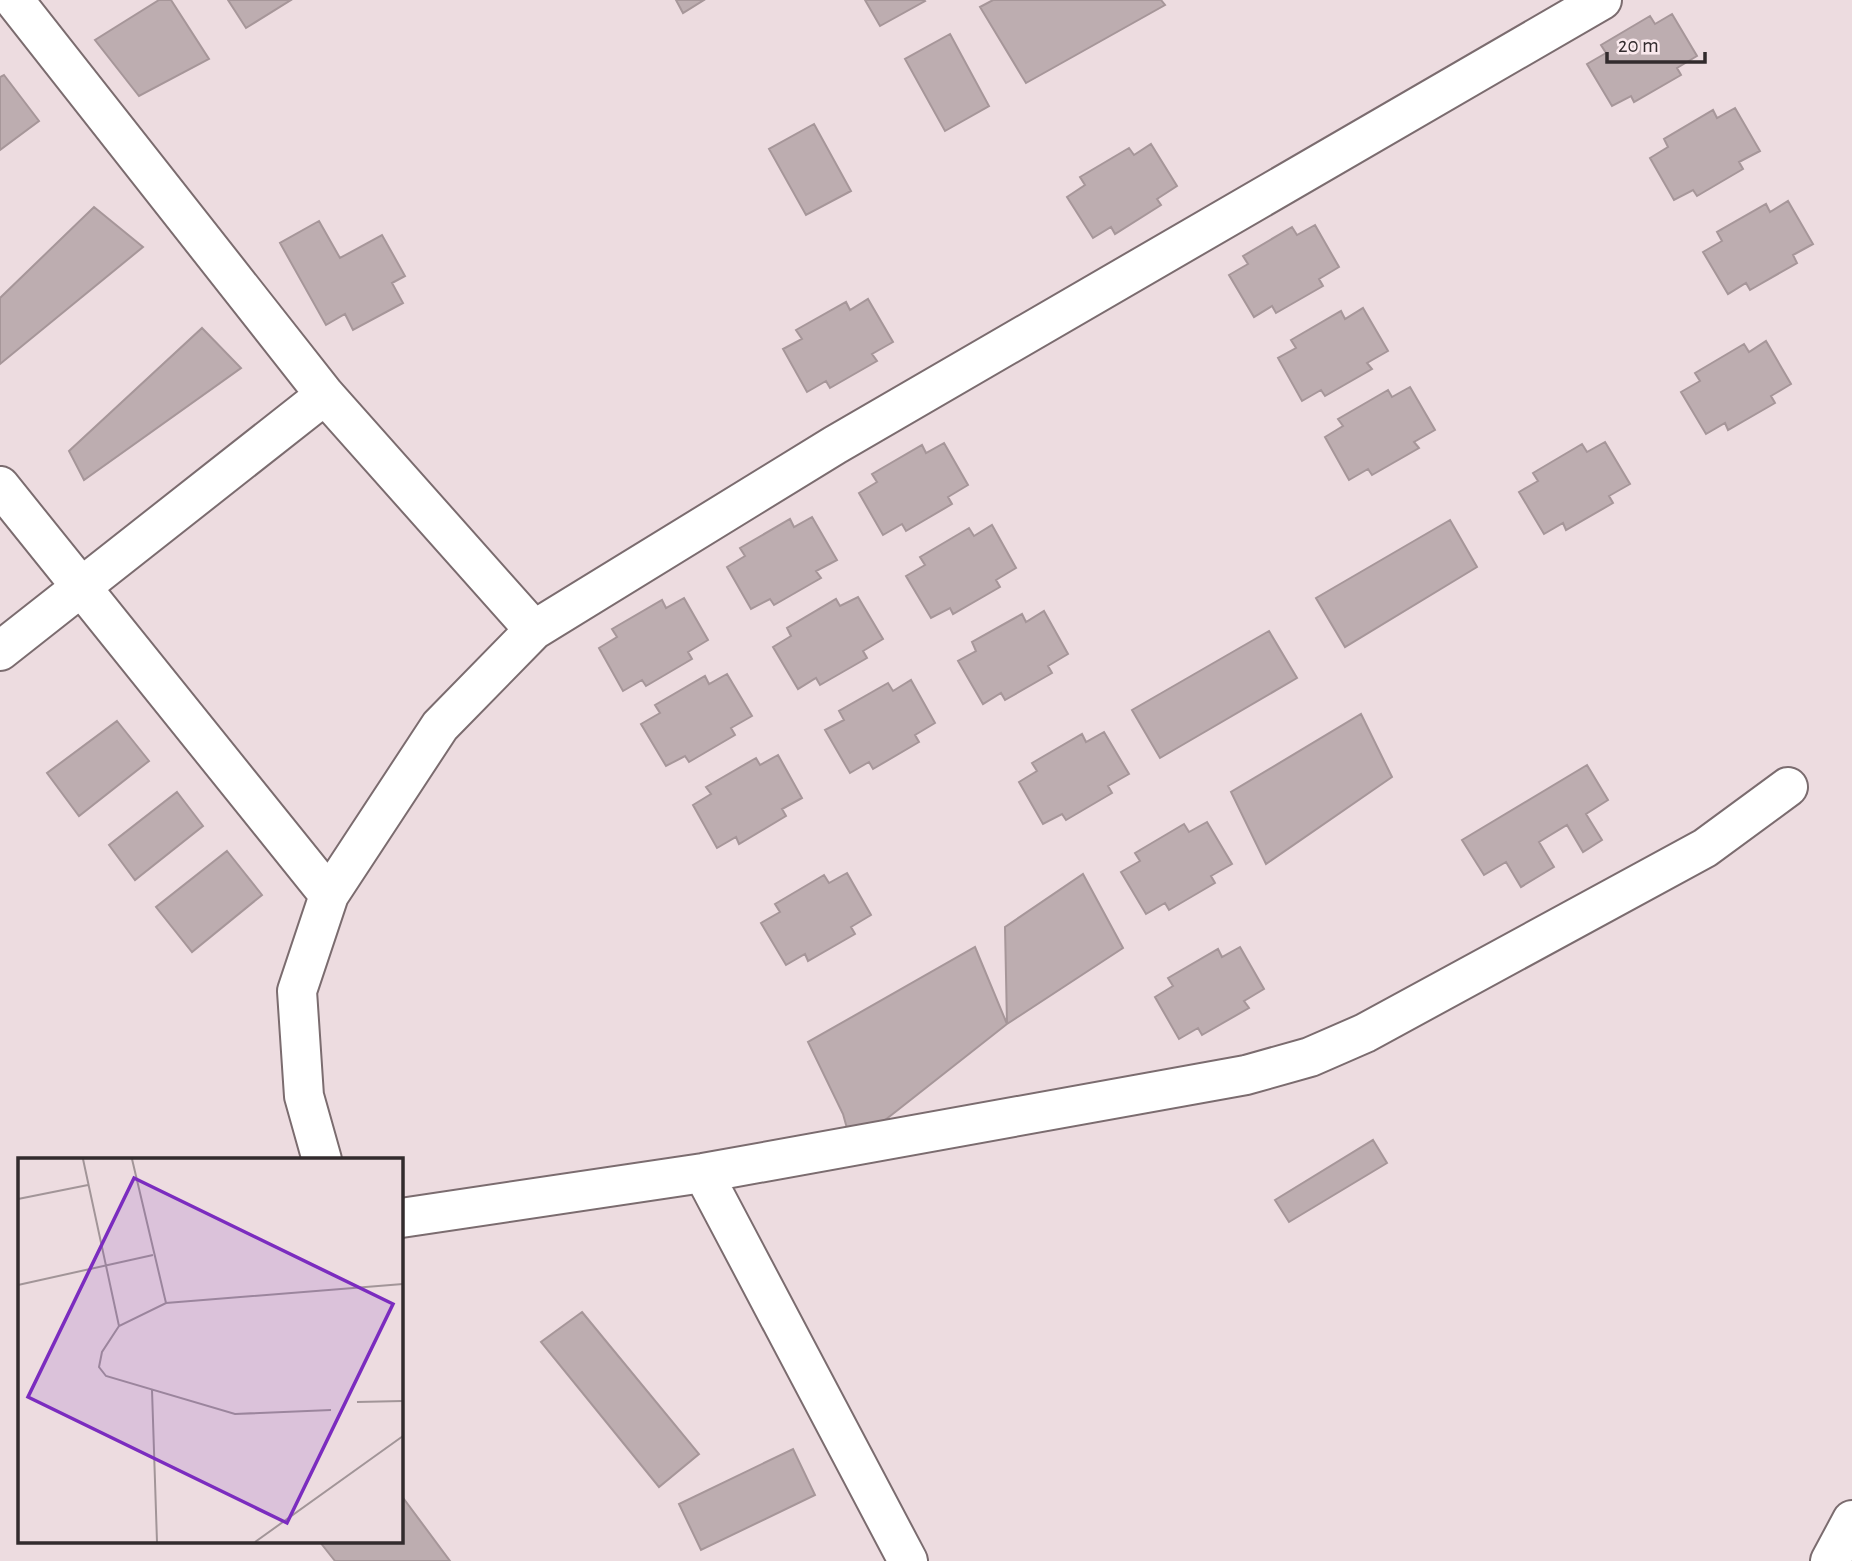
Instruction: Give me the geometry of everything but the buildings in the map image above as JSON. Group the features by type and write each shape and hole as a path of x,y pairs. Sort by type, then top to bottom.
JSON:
{"street":[{"path":"14,0 325,394 534,630"},
{"path":"321,1158 304,1096 297,991 329,895 440,726 534,630 835,445 1602,0"},
{"path":"0,651 325,394"},
{"path":"0,486 329,895"},
{"path":"402,1218 703,1173 1245,1075 1310,1057 1365,1034 1704,848 1787,787"},
{"path":"703,1173 908,1561"},
{"path":"1830,1561 1852,1520"}]}
